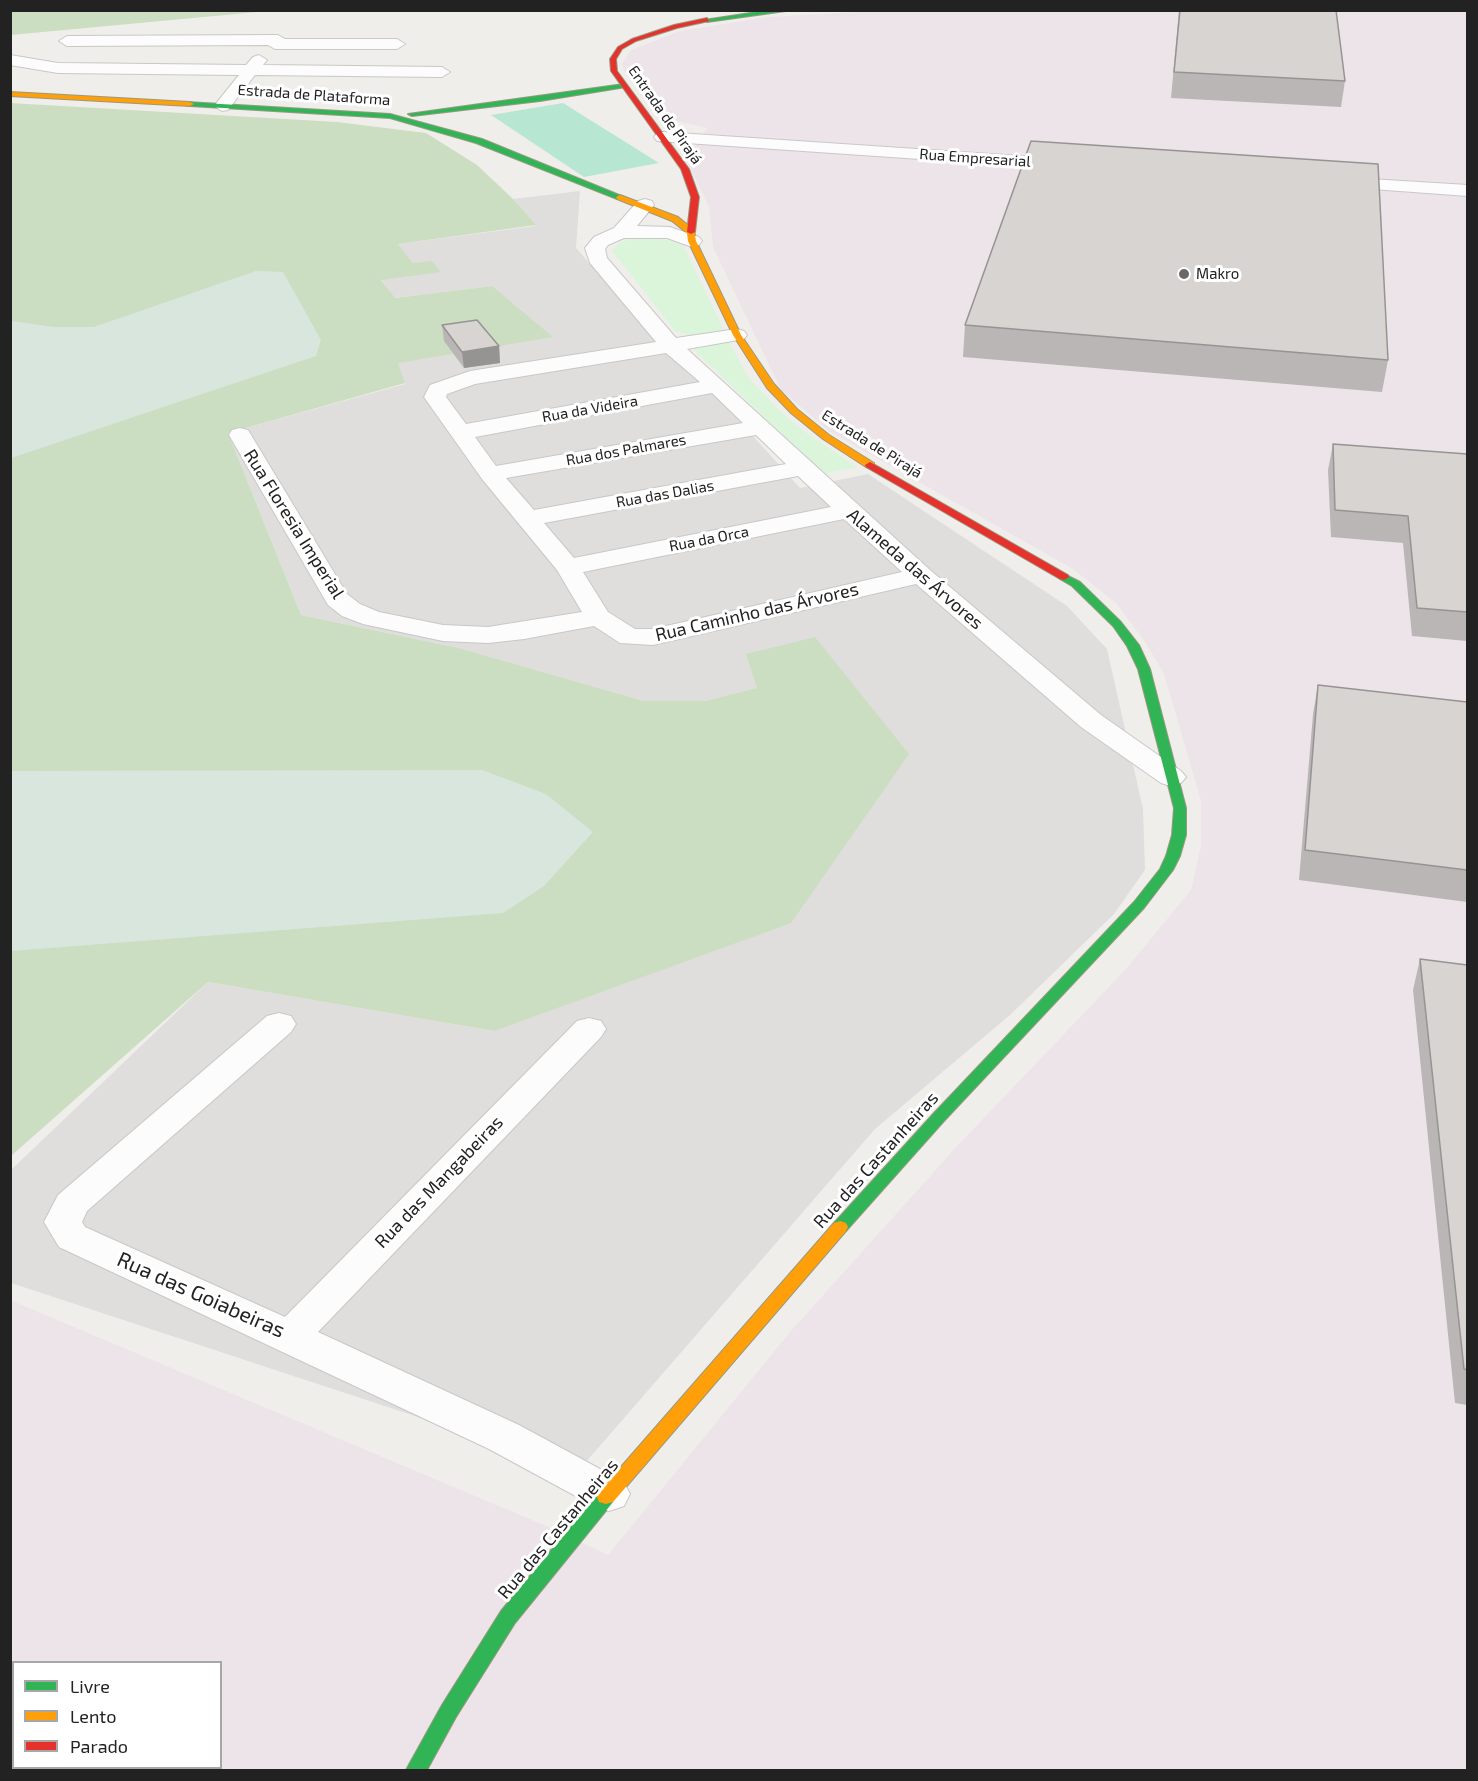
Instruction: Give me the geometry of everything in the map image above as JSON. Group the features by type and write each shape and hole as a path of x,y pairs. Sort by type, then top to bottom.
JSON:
{"main road":[{"name":"Entrada de Pirajá","path":"692,237 695,197 685,170 614,71 613,59 620,48 652,32 706,19 790,10"},
{"path":"390,116 507,104 624,86"},
{"name":"Estrada de Plataforma","path":"10,94 390,116 479,141 645,206 675,219 692,237"},
{"name":"Estrada de Pirajá","path":"692,237 737,335 770,386 794,411 826,437 1045,565"},
{"name":"Rua das Castanheiras","path":"416,1770 449,1711 508,1617 609,1494 832,1236 939,1117 1138,905 1166,870 1179,835 1180,808 1144,669 1133,645 1097,602 1076,584 1045,565"}],"street":[{"path":"49,36 76,45 80,52 58,68"},
{"path":"67,41 280,38 397,44"},
{"path":"222,106 250,70 280,38"},
{"path":"10,60 58,68 441,72"},
{"name":"Rua Empresarial","path":"663,137 1085,165"},
{"path":"1324,182 1467,191"},
{"name":"Alameda das Árvores","path":"645,206 621,232 601,241 595,248 597,259 672,347 921,575 1091,721 1171,777"},
{"path":"621,232 655,231 692,237"},
{"path":"598,617 568,567 490,474 435,397 438,390 470,378 737,335"},
{"name":"Rua da Videira","path":"462,432 717,386"},
{"name":"Rua dos Palmares","path":"490,474 762,427"},
{"name":"Rua Floresia Imperial","path":"240,435 337,599 351,610 372,618 412,627 443,633 470,634 524,631 598,617"},
{"name":"Rua das Dalias","path":"527,519 803,468"},
{"name":"Rua da Orca","path":"568,567 849,511"},
{"name":"Rua Caminho das Árvores","path":"598,617 629,637 653,637 921,575"},
{"name":"Rua das Goiabeiras","path":"279,1024 71,1204 63,1222 72,1237 504,1437 609,1494"},
{"name":"Rua das Mangabeiras","path":"290,1336 588,1029"}],"shaded area":[{"path":"877,11 1467,11 1467,1770 11,1770 10,1300 544,1525 608,1555 790,1332 959,1144 1126,969 1191,890 1201,846 1201,801 1164,674 1145,642 1116,603 1073,569 829,431 781,390 713,247 709,207 684,155 705,138 703,133 708,128 668,119 656,112 647,104 622,64 631,50 680,31 768,17"},
{"path":"580,191 576,248 660,343 715,394 800,488 868,474 1067,606 1107,649 1143,809 1145,870 1114,914 1010,1015 875,1129 579,1470 11,1283 11,1170 208,982 494,1031 758,688 705,701 644,701 459,648 301,615 228,433 405,384 397,363 492,286 394,298 381,279 440,271 432,262 413,263 398,244 535,226 513,199"},
{"path":"256,271 283,272 321,340 316,356 11,458 11,317 12,321 54,327 94,327"},
{"path":"482,770 546,794 593,832 544,886 503,913 11,951 11,771"}],"green space":[{"path":"11,10 268,10 268,11 11,35"},
{"path":"10,103 337,122 426,133 477,165 513,199 536,225 398,244 413,263 432,261 441,272 381,280 395,298 492,286 553,337 398,363 405,383 228,433 301,615 459,648 644,701 705,701 757,688 746,654 815,637 909,754 791,923 494,1031 208,982 11,1156"},
{"path":"563,103 659,163 584,177 491,115"},
{"path":"637,238 659,238 683,245 723,328 719,332 696,336 676,332 612,251 620,242"},
{"path":"729,342 748,377 781,412 802,430 857,467 824,474 693,349"}],"building":[{"path":"1180,10 1336,10 1345,81 1174,72"},
{"name":"Makro","path":"1031,141 1378,164 1388,360 965,325"},
{"path":"477,320 499,346 462,352 442,325"},
{"path":"1333,444 1467,454 1467,612 1417,608 1408,516 1335,510"},
{"path":"1318,685 1467,702 1467,870 1305,850"},
{"path":"1420,959 1467,965 1467,1370 1464,1369"}],"traffic: fast":[{"path":"707,20 790,10"},
{"path":"412,114 540,99 624,86"},
{"path":"190,104 390,116 479,141 620,197"},
{"path":"840,1227 939,1117 1139,905 1166,870 1173,856 1179,835 1180,808 1144,669 1133,645 1117,624 1076,584 1064,577"},
{"path":"416,1770 449,1711 508,1617 606,1497"}],"traffic: slow":[{"path":"10,94 190,104"},
{"path":"620,197 675,219 691,232 692,241 737,335 770,386 794,411 826,437 870,465"},
{"path":"606,1497 840,1227"}],"traffic: jam":[{"path":"691,232 695,197 685,169 614,71 613,59 620,48 634,40 676,26 707,20"},
{"path":"870,465 1064,577"}],"place":[{"name":"Makro","path":"1184,274"}]}
